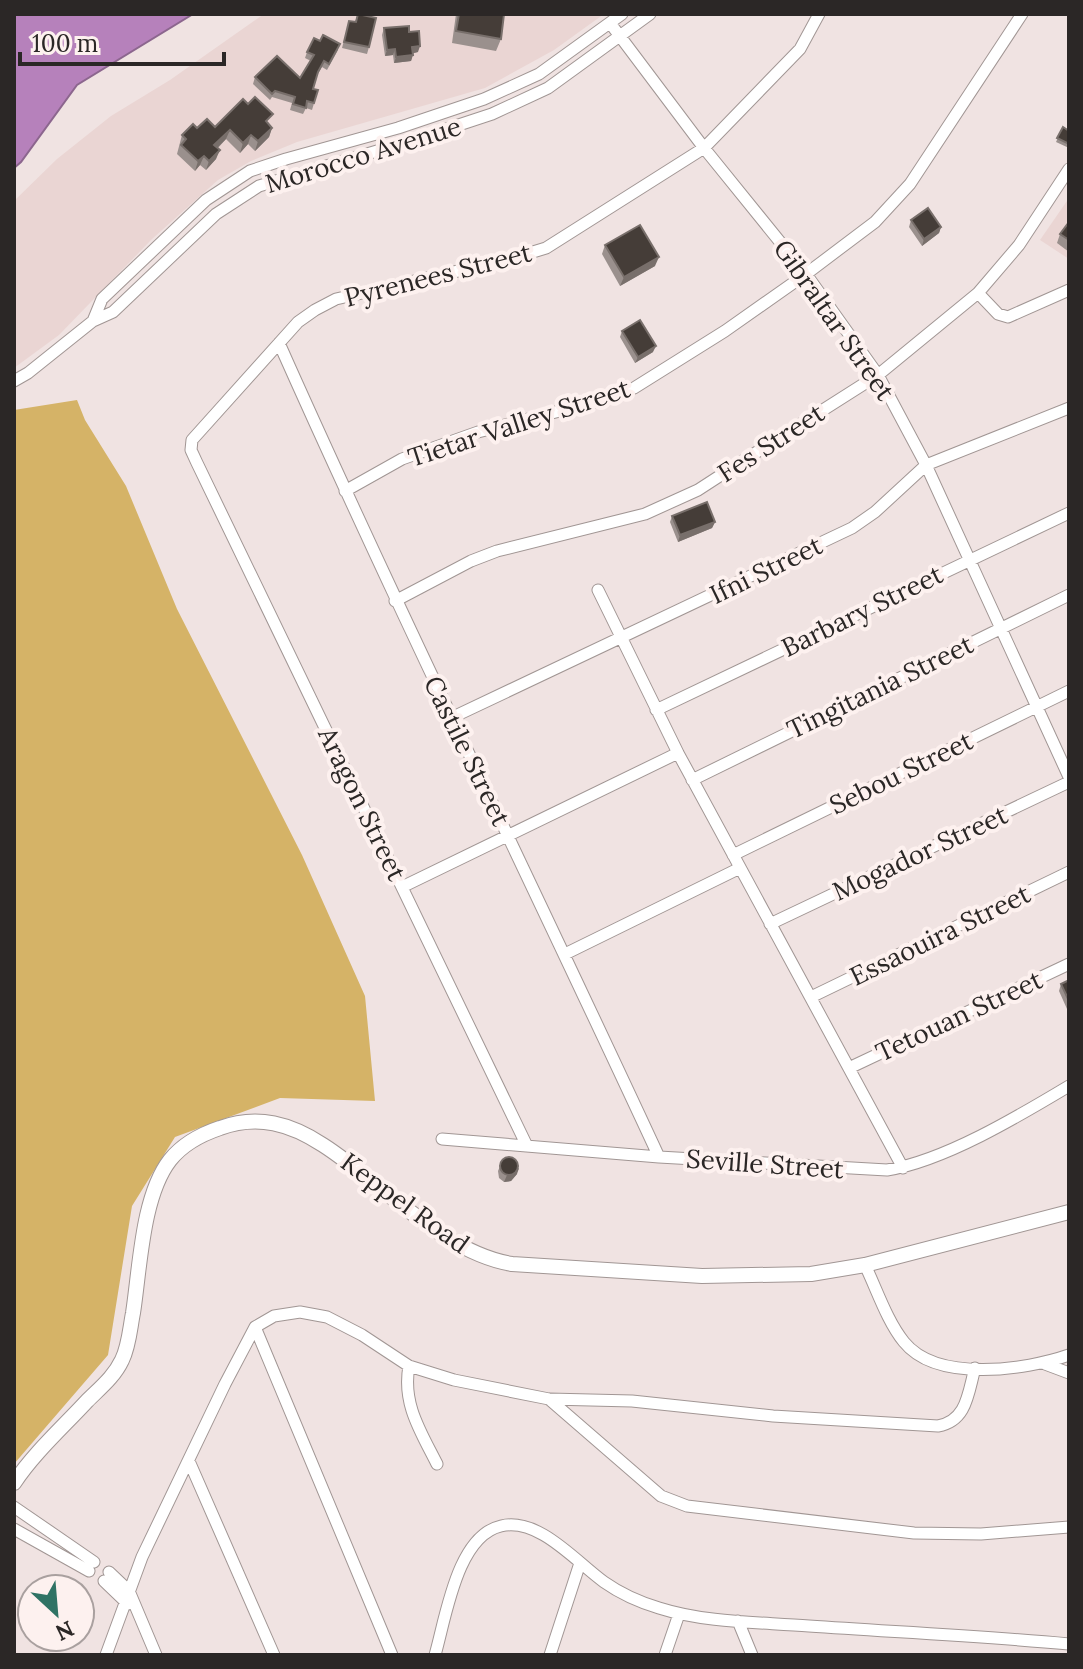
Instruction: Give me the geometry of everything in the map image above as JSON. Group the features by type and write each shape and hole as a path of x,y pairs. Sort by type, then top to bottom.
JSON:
{"street":[{"path":"14,381 93,321 102,299 206,200 250,171 398,128 484,99 539,74 622,14"},
{"name":"Morocco Avenue","path":"93,321 113,312 216,214 259,186 492,114 548,88 650,14"},
{"name":"Pyrenees Street","path":"197,463 191,447 193,437 298,322 336,299 546,248 704,148 800,49 819,14"},
{"name":"Tietar Valley Street","path":"345,491 402,459 478,432 606,399 634,388 725,331 806,274 875,222 910,184 1022,14"},
{"name":"Gibraltar Street","path":"610,23 704,148 806,274 878,375 926,465 1069,779"},
{"name":"Fes Street","path":"395,601 471,561 497,551 622,521 676,501 878,375 978,293 1019,245 1069,169"},
{"path":"978,293 998,314 1008,317 1069,290"},
{"name":"Castile Street","path":"279,343 395,601 659,1157"},
{"name":"Ifni Street","path":"451,718 852,528 875,512 926,465 1069,408"},
{"name":"Aragon Street","path":"197,463 527,1146"},
{"name":"Barbary Street","path":"656,710 1069,513"},
{"path":"598,590 692,780 903,1168"},
{"name":"Tingitania Street","path":"692,780 1069,595"},
{"name":"Sebou Street","path":"733,855 1069,691"},
{"path":"402,887 678,753"},
{"name":"Mogador Street","path":"770,924 1069,779"},
{"path":"565,954 740,868"},
{"name":"Essaouira Street","path":"811,997 1069,872"},
{"name":"Tetouan Street","path":"849,1068 1069,964"},
{"name":"Seville Street","path":"442,1139 659,1157 867,1170 903,1168 975,1137 1069,1086"},
{"name":"Keppel Road","path":"14,1483 36,1454 109,1380 124,1356 147,1219 165,1167 188,1145 208,1132 232,1124 266,1121 302,1132 339,1155 460,1245 499,1262 591,1270 750,1276 811,1274 865,1265 1069,1212"},
{"path":"865,1265 894,1326 919,1356 939,1364 991,1369 1045,1364 1069,1355"},
{"path":"106,1655 142,1557 255,1327 274,1316 300,1312 327,1317 362,1335 409,1366 454,1380 549,1399 632,1401 773,1416 938,1426 959,1418 975,1368"},
{"path":"255,1327 392,1655"},
{"path":"1045,1364 1069,1373"},
{"path":"409,1366 406,1388 409,1405 437,1464"},
{"path":"549,1399 661,1496 687,1506 914,1533 981,1534 1069,1527"},
{"path":"189,1461 274,1655"},
{"path":"14,1507 91,1567 14,1529"},
{"path":"435,1655 463,1561 480,1536 503,1525 525,1527 553,1542 622,1593 679,1614 738,1621 1069,1644"},
{"path":"550,1655 580,1563"},
{"path":"106,1576 127,1596 140,1615 156,1655"},
{"path":"665,1655 679,1614"},
{"path":"738,1621 752,1655"}],"shaded area":[{"path":"14,14 193,14 77,85 14,168"},
{"path":"264,14 604,14 554,50 485,88 297,142 251,161 218,180 152,239 59,335 14,368 14,201 57,159 111,116 170,80"},
{"path":"1069,198 1069,259 1040,240"},
{"path":"77,400 85,420 126,486 177,609 302,855 365,996 375,1101 280,1098 175,1137 132,1206 108,1355 14,1464 14,410"}],"building":[{"path":"358,14 376,18 369,47 344,42 349,21 356,22"},
{"path":"459,14 504,14 501,39 456,31"},
{"path":"409,26 409,32 419,31 420,46 412,47 413,55 396,57 395,49 387,50 384,28"},
{"path":"323,35 340,44 329,64 324,61 318,72 313,89 318,90 314,103 307,101 306,108 293,104 295,97 275,91 272,94 255,77 277,56 300,78 314,55 307,52 314,38 320,41"},
{"path":"255,97 273,114 266,121 272,128 258,141 251,135 243,143 230,130 214,145 220,150 209,161 204,156 198,161 181,145 186,139 182,135 193,124 197,128 207,119 215,127 243,99 248,104"},
{"path":"1063,127 1069,131 1069,144 1057,138"},
{"path":"928,208 941,227 924,239 911,220"},
{"path":"1069,222 1069,240 1060,234"},
{"path":"640,225 659,257 624,277 605,245"},
{"path":"640,320 656,346 638,357 622,331"},
{"path":"707,502 715,522 680,535 672,516"},
{"path":"1069,980 1069,1001 1061,984"},
{"path":"509,1157 518,1166 509,1175 500,1166"}]}
